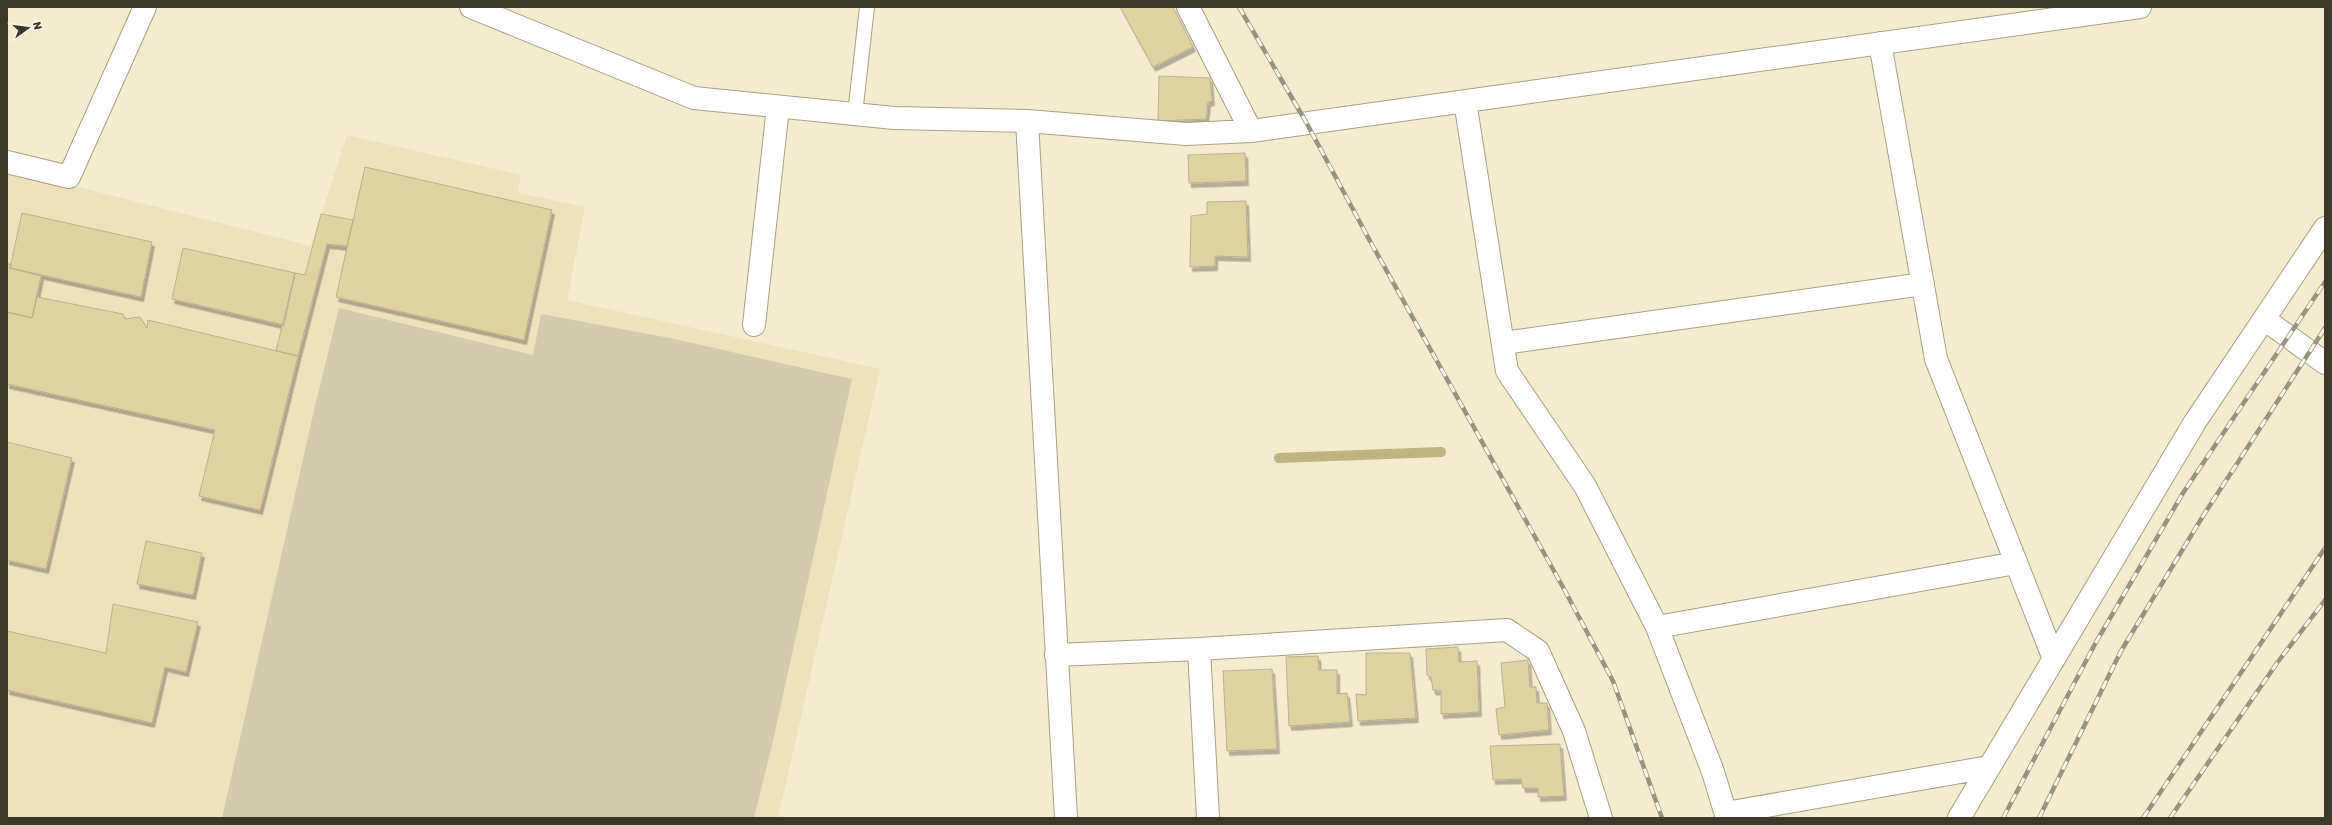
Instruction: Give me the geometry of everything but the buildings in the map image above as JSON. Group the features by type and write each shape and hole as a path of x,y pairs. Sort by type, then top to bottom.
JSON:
{"street":[{"path":"7,162 69,177 145,7"},
{"path":"471,7 694,98 894,118 1027,121 1186,134 1251,131 2140,7"},
{"path":"1188,7 1251,131"},
{"path":"1880,43 1936,359 2054,659"},
{"path":"1465,101 1507,371 1584,486 1657,627 1713,772 1726,816 1989,766"},
{"path":"754,325 778,107"},
{"path":"1027,121 1066,818"},
{"path":"1959,818 2195,422 2325,228"},
{"path":"1503,343 1923,284"},
{"path":"2264,319 2325,363"},
{"path":"1657,627 2016,563"},
{"path":"1056,655 1198,650 1507,630 1538,651 1574,731 1595,818"},
{"path":"1198,650 1208,818"}],"lane":[{"path":"855,114 867,7"}],"shaded area":[{"path":"347,135 521,175 518,193 585,207 567,300 880,369 778,818 7,818 7,169 311,246"},
{"path":"339,308 533,355 541,314 670,338 852,379 773,741 754,818 222,818 315,406"}],"waterway":[{"path":"1279,458 1441,452"}],"railway":[{"path":"1239,7 1306,122 1370,241 1564,589 1613,681 1662,818"},
{"path":"2003,818 2095,644 2183,493 2325,282"},
{"path":"2039,818 2121,651 2203,516 2325,328"},
{"path":"2143,818 2325,548"},
{"path":"2170,818 2277,663 2325,600"}]}
